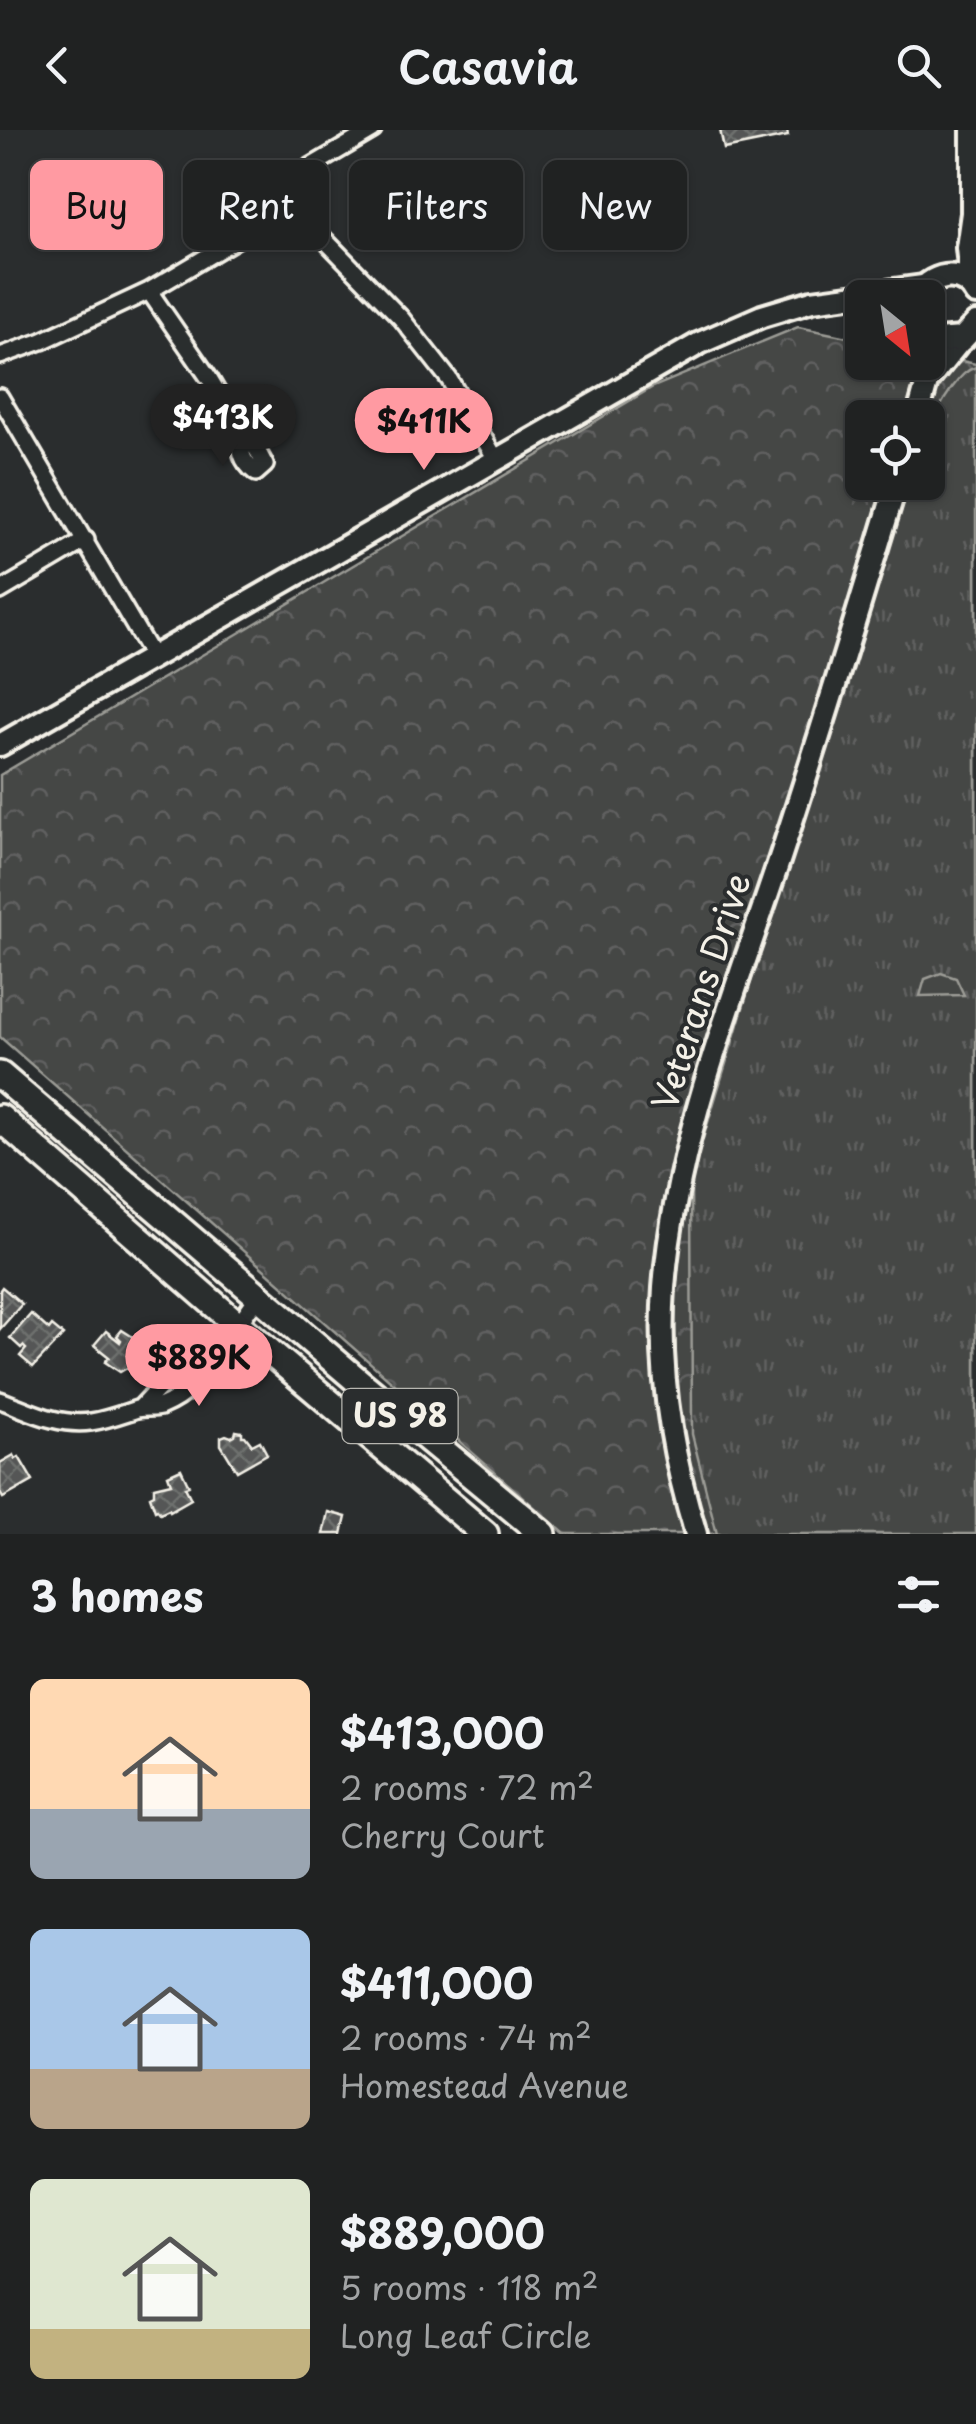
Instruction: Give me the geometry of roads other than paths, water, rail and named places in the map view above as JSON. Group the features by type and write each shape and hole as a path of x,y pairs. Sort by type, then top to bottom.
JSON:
{"main road":[{"path":"973,130 973,213 968,248 974,289"},
{"path":"934,280 968,248"},
{"path":"945,280 956,276 974,289"},
{"path":"945,338 971,333"},
{"name":"US 98","path":"0,1075 543,1534"},
{"name":"US 98","path":"0,1118 485,1534"}],"street":[{"path":"322,160 373,130"},
{"path":"329,244 402,318 449,379 497,460"},
{"path":"0,356 150,291 216,250"},
{"path":"150,291 240,430"},
{"path":"0,745 700,343 746,322 812,301 845,298"},
{"path":"945,356 971,333"},
{"path":"0,397 152,656"},
{"name":"Veterans Drive","path":"696,1534 674,1439 664,1362 664,1290 672,1216 707,1080 892,500"},
{"path":"0,591 86,540"},
{"path":"0,1400 53,1420 97,1423 125,1415 140,1408 186,1359 212,1350 238,1325 258,1296"}]}
